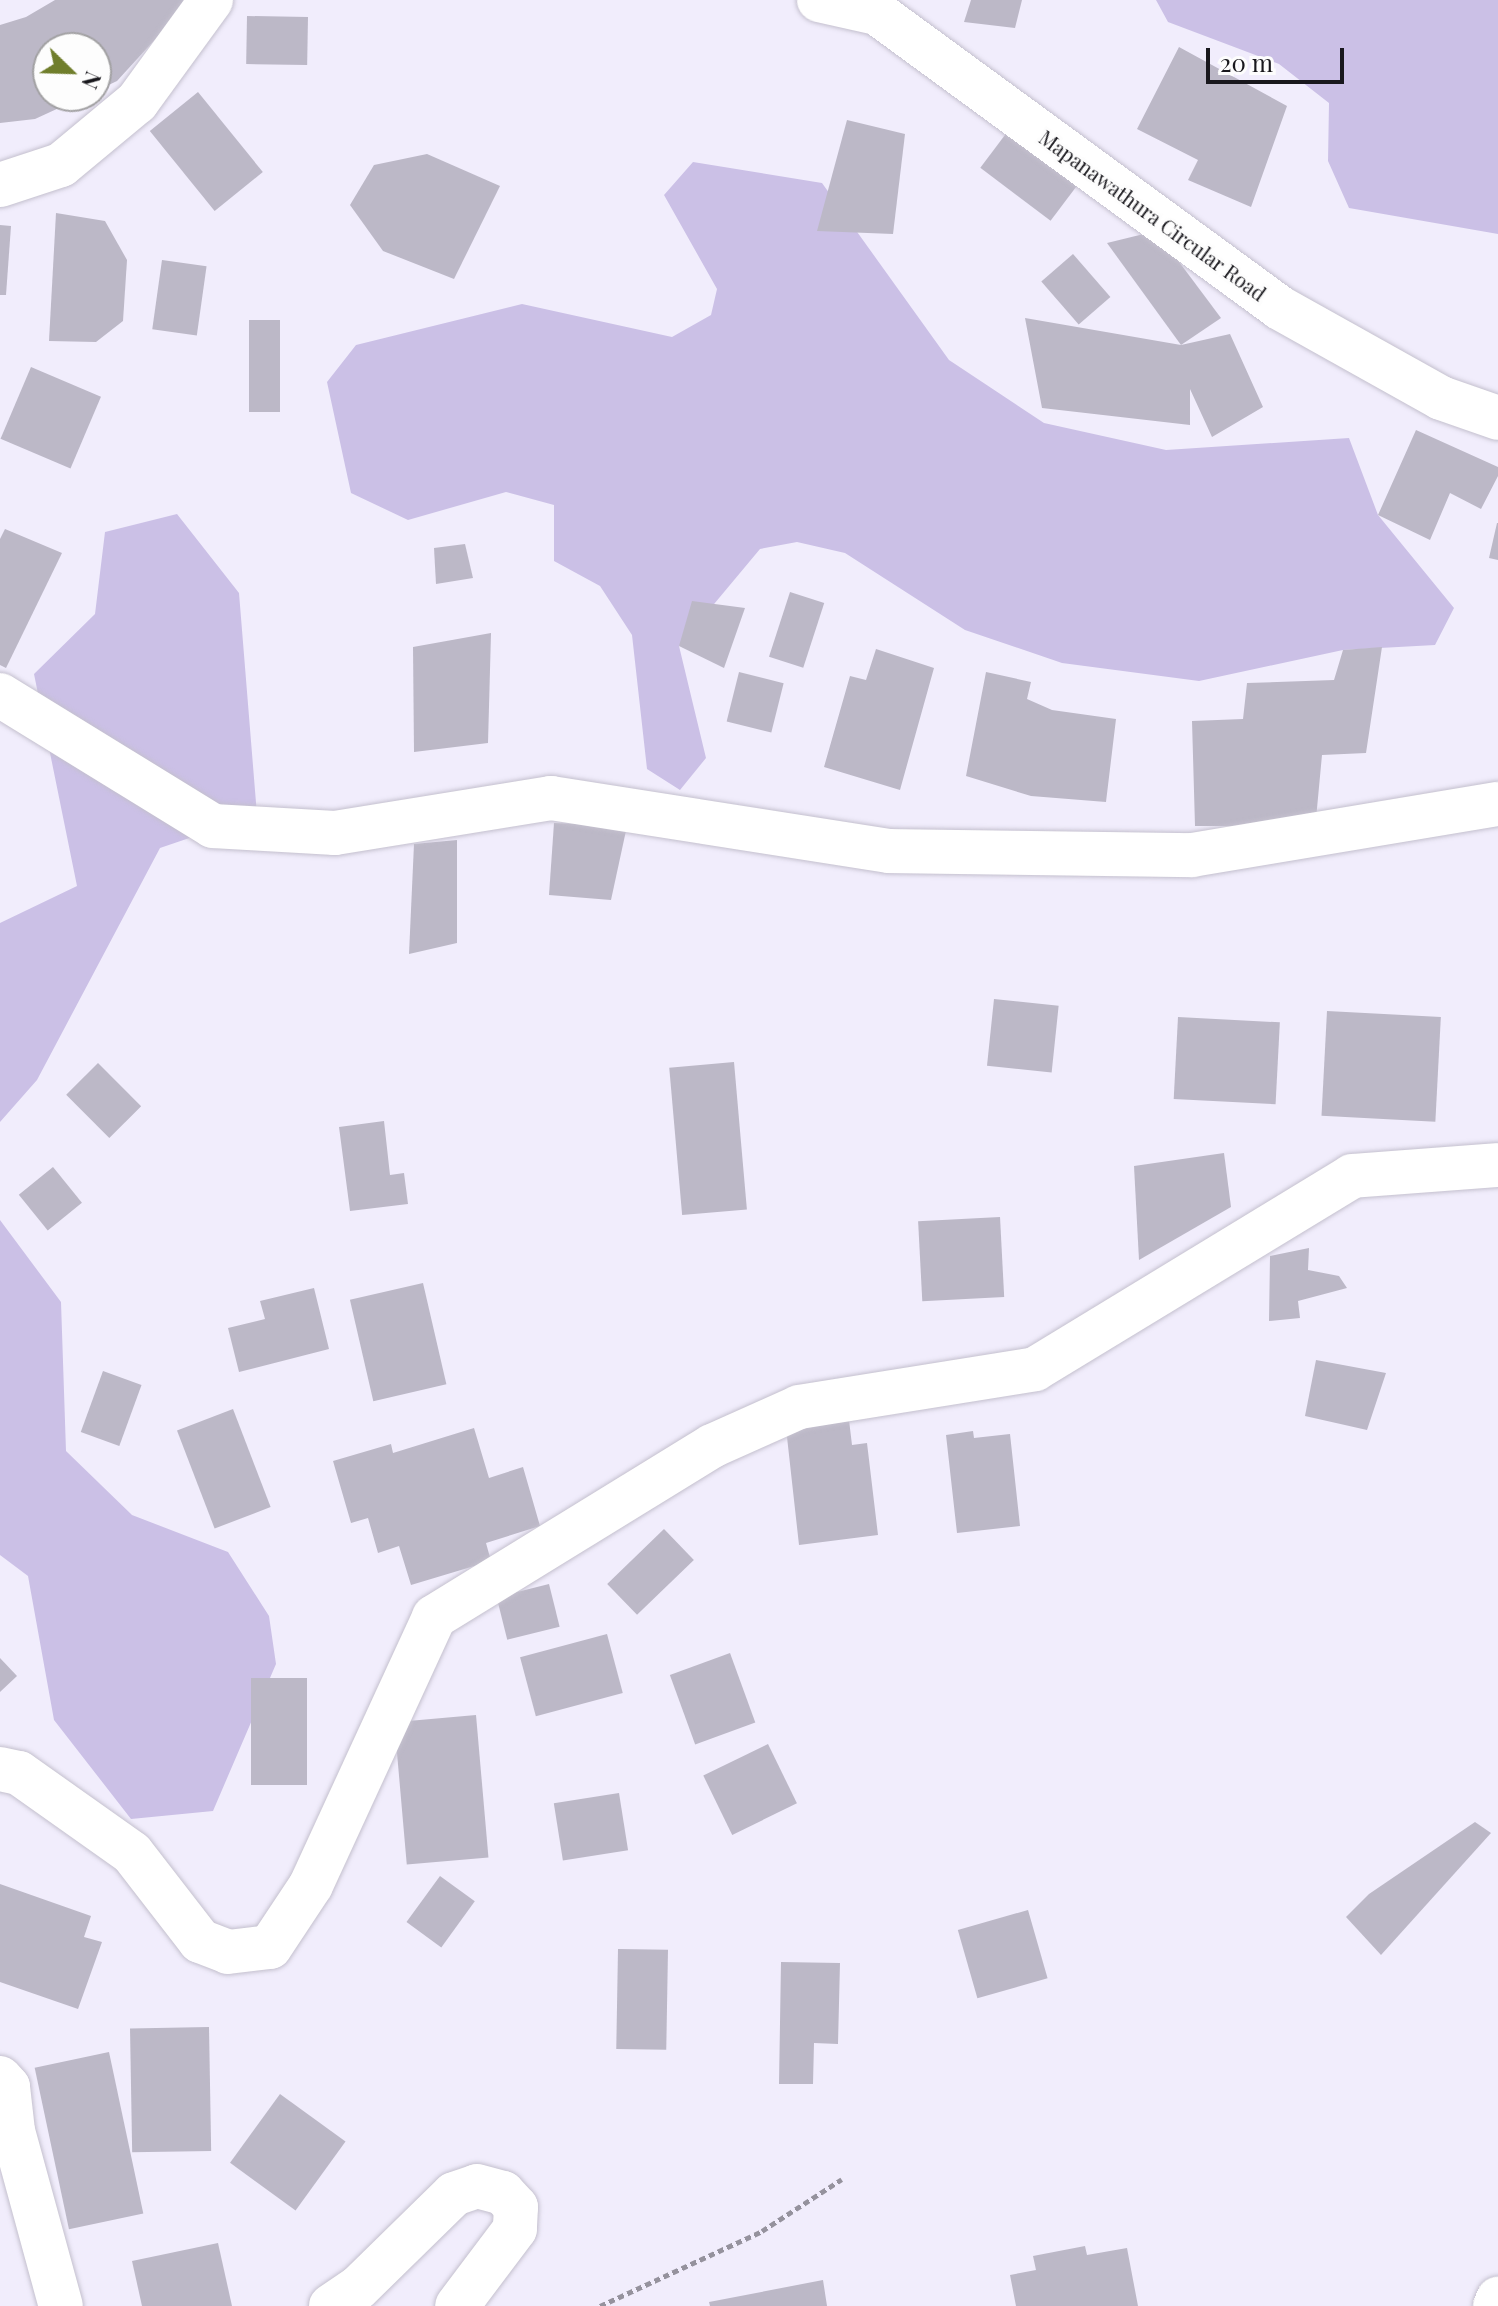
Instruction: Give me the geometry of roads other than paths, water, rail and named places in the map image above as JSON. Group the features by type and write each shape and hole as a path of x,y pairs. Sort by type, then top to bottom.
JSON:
{"street":[{"path":"0,185 61,165 137,102 211,0"},
{"name":"Mapanawathura Circular Road","path":"819,0 877,13 1280,308 1441,398 1498,418"},
{"path":"0,695 213,826 335,833 551,798 889,851 1192,855 1498,804"},
{"path":"0,1769 19,1773 132,1853 200,1941 228,1952 270,1947 311,1885 434,1617 712,1446 799,1407 1035,1369 1352,1176 1498,1165"},
{"path":"0,2078 8,2087 13,2131 61,2306"},
{"path":"331,2306 358,2288 454,2194 477,2186 503,2193 516,2207 515,2229 457,2306"},
{"path":"1495,2306 1498,2299"}]}
